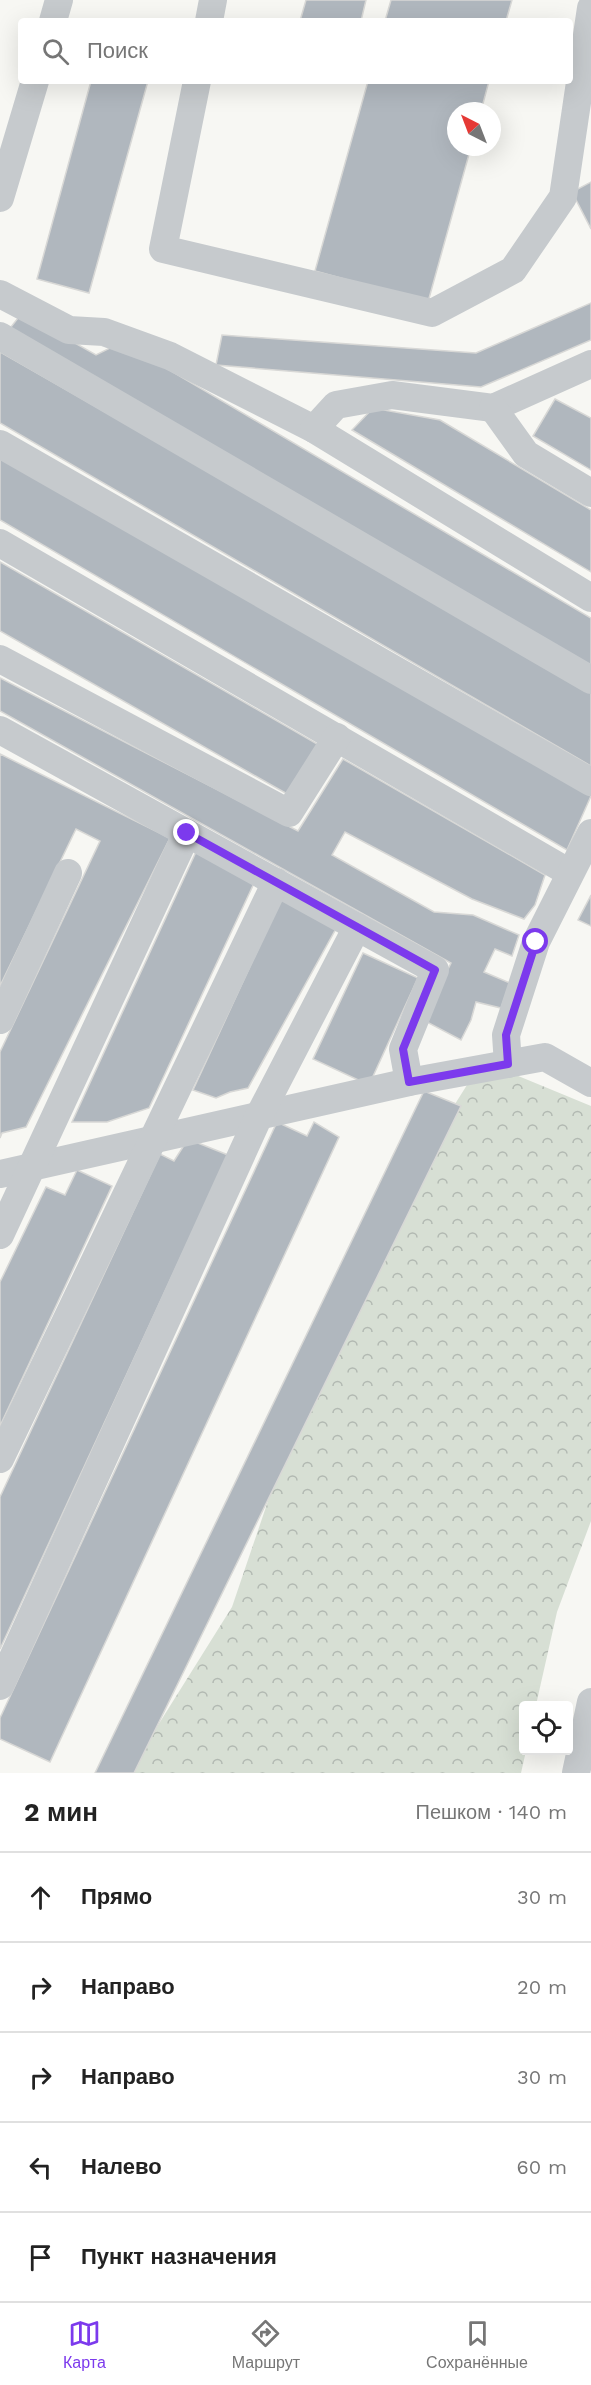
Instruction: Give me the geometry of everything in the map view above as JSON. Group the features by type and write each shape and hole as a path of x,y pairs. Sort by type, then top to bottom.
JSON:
{"lane":[{"path":"54,18 59,0"},
{"path":"210,18 213,0"},
{"path":"196,84 163,249 432,313 513,270 563,197 582,123 591,8"},
{"path":"0,198 34,84"},
{"path":"0,294 69,330 104,332 170,356 314,429 591,598"},
{"path":"0,336 591,680"},
{"path":"314,429 336,405 392,395 493,408 579,369 591,389"},
{"path":"493,408 526,454 591,492"},
{"path":"0,444 591,782"},
{"path":"0,543 337,737 579,868"},
{"path":"0,659 289,813 337,737"},
{"path":"0,730 435,970 403,1049 409,1082"},
{"path":"0,1235 187,833"},
{"path":"508,1064 506,1035 536,942 579,868 591,833"},
{"path":"0,1020 68,873"},
{"path":"0,1460 276,882"},
{"path":"0,1686 259,1116 357,927"},
{"path":"0,1174 409,1082 544,1057 591,1083"},
{"path":"576,1773 591,1702"}],"green space":[{"path":"482,1061 591,1106 591,1521 557,1612 537,1701 519,1701 519,1755 525,1755 521,1773 128,1773 232,1607 341,1286"}],"building":[{"path":"306,0 366,0 362,18 301,18"},
{"path":"391,0 512,0 507,18 386,18"},
{"path":"90,84 147,84 89,293 37,279"},
{"path":"367,84 488,84 483,102 447,102 447,156 469,156 428,302 315,271"},
{"path":"591,182 591,229 572,192"},
{"path":"591,303 591,340 481,387 216,365 222,335 476,353"},
{"path":"18,318 45,326 96,355 122,342 591,618 591,667 7,332"},
{"path":"0,352 591,689 591,766 0,423"},
{"path":"555,399 591,418 591,470 533,436"},
{"path":"373,408 440,420 591,510 591,572 352,430"},
{"path":"0,457 591,796 567,850 0,520"},
{"path":"0,562 319,745 289,795 0,631"},
{"path":"0,678 298,831 343,759 545,875 535,905 524,919 472,899 345,832 332,855 434,912 473,915 519,935 512,956 495,949 484,972 510,983 501,1008 476,1002 471,1020 461,1040 423,1020 451,963 0,711"},
{"path":"0,754 170,838 26,1127 2,1133 0,1138 0,1052 100,841 76,829 0,986"},
{"path":"196,852 256,879 149,1108 107,1122 72,1122"},
{"path":"591,895 591,926 578,920"},
{"path":"281,899 338,925 248,1088 216,1098 193,1090"},
{"path":"363,953 418,978 369,1085 313,1059"},
{"path":"424,1091 461,1106 134,1773 95,1773"},
{"path":"277,1122 307,1136 314,1122 339,1137 50,1762 0,1739 0,1718"},
{"path":"188,1139 228,1155 0,1649 0,1497 160,1154 174,1161"},
{"path":"77,1170 112,1186 0,1426 0,1282 46,1187 65,1195"}],"route":[{"path":"187,833 435,970 403,1049 409,1082 508,1064 506,1035 536,942"}]}
